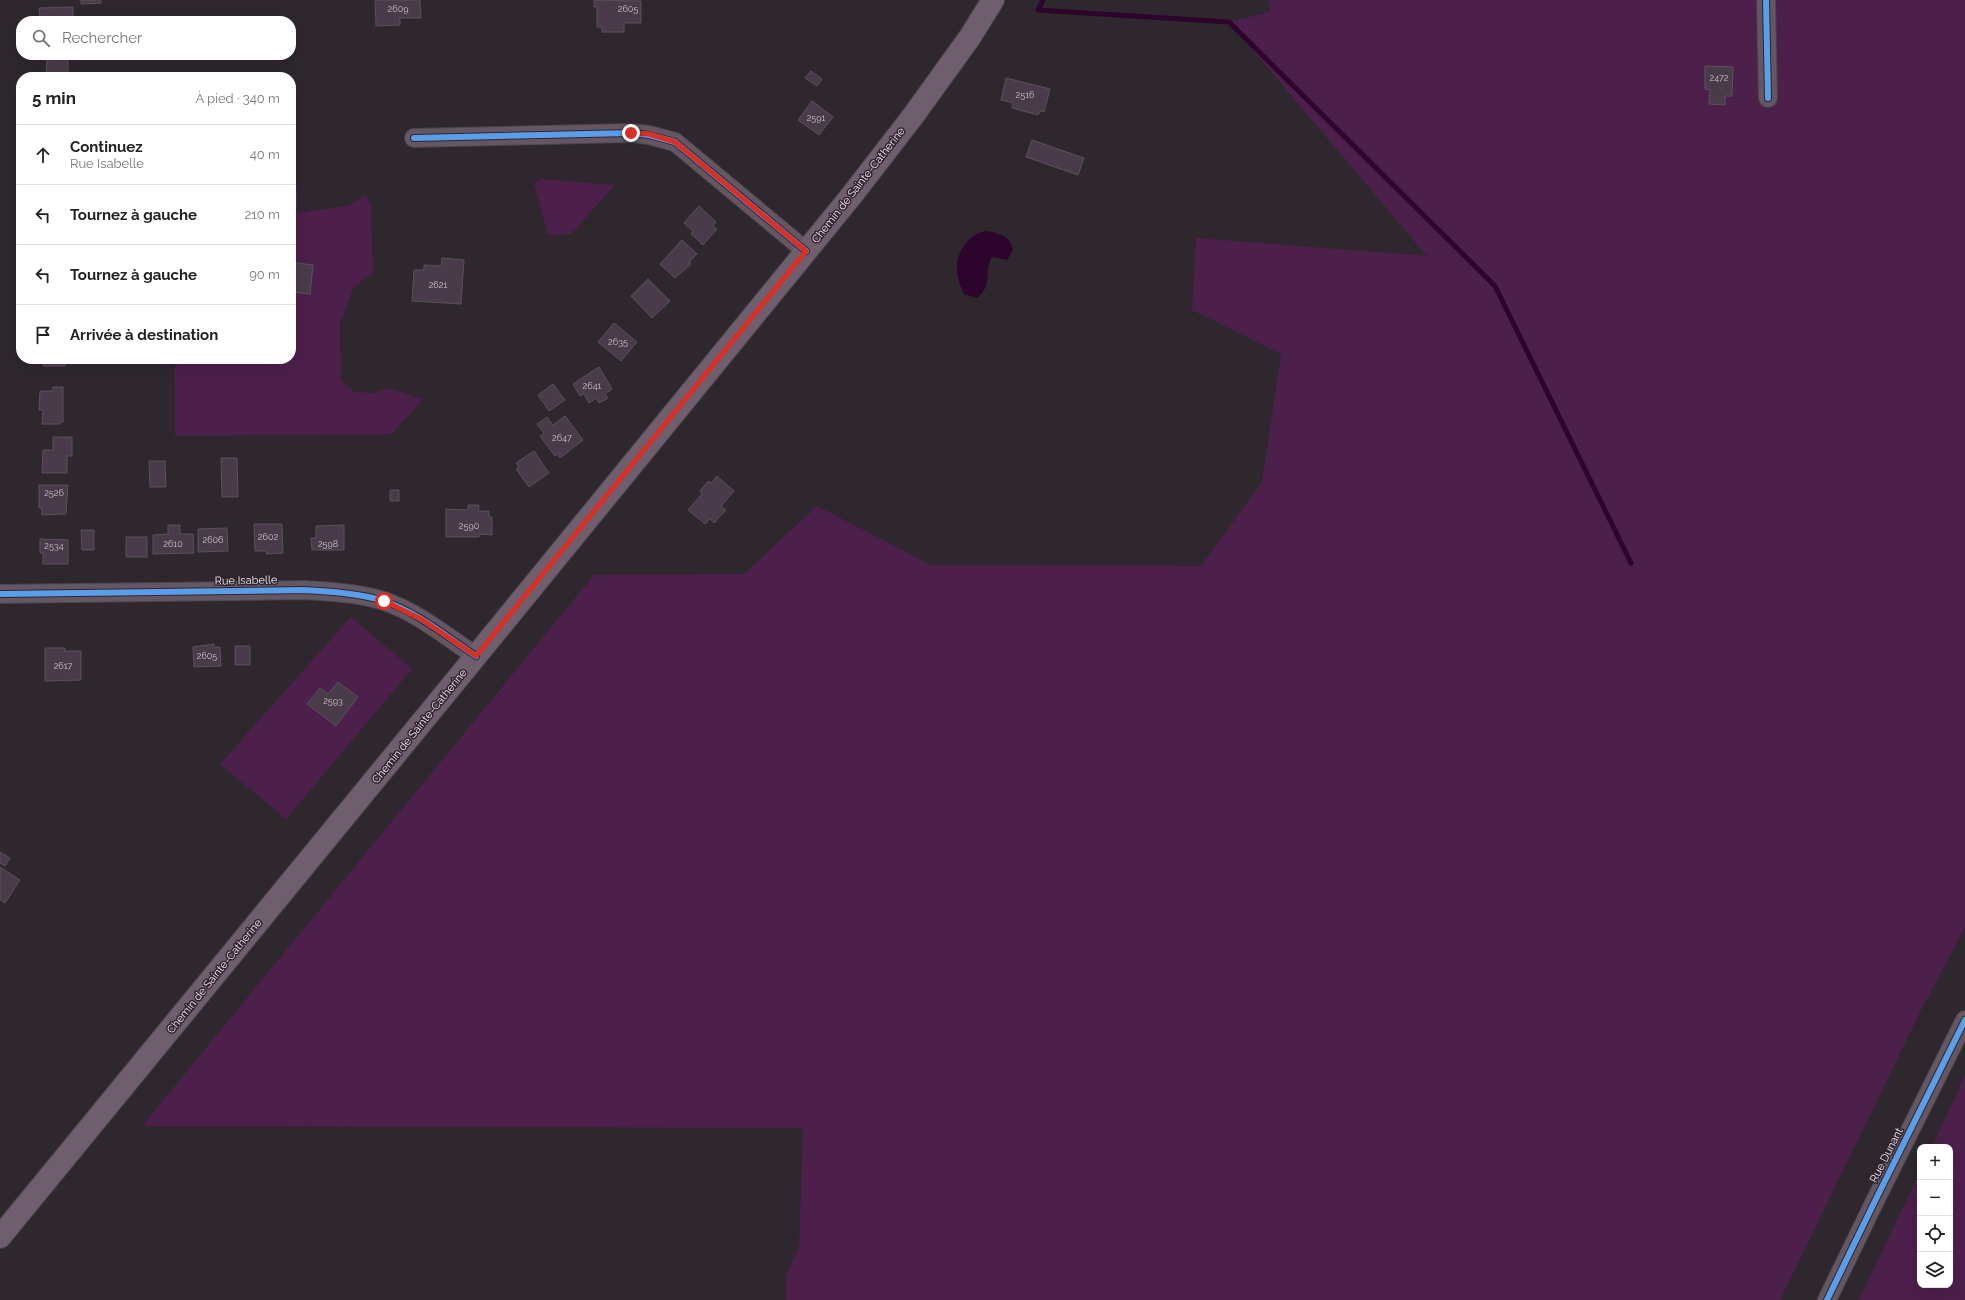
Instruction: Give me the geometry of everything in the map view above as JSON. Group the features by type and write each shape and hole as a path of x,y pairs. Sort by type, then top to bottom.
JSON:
{"main road":[{"name":"Chemin de Sainte-Catherine","path":"0,1237 806,251 913,116 970,37 993,0"}],"street":[{"path":"1766,0 1768,98"},
{"path":"414,138 631,133 664,138 675,142 806,251"},
{"name":"Rue Isabelle","path":"0,594 305,590 342,593 384,601 421,619 476,656"},
{"name":"Rue Dunant","path":"1827,1300 1965,1020"}],"shaded area":[{"path":"1269,0 1965,0 1965,927 1921,1010 1780,1300 786,1300 786,1275 799,1248 803,1128 142,1126 594,575 744,574 817,506 931,565 1201,566 1262,482 1281,354 1192,310 1196,238 1427,256 1229,22 1270,12"},
{"path":"542,179 615,185 571,234 548,235 534,183"},
{"path":"296,185 297,213 348,206 365,195 371,206 373,272 353,288 340,324 341,380 355,392 376,393 387,388 423,399 392,434 175,436 175,364 296,364"},
{"path":"986,231 999,234 1007,238 1012,245 1013,250 1007,260 992,257 988,267 987,283 982,293 977,298 964,294 959,282 957,264 958,257 964,245 974,236"},
{"path":"351,617 412,669 286,819 220,764"},
{"path":"1965,1076 1965,1300 1859,1300 1917,1178 1917,1288 1953,1288 1953,1144 1933,1144"}],"building":[{"path":"81,0 101,0 101,3 81,4"},
{"path":"375,0 420,0 421,18 400,18 400,25 376,26"},
{"path":"594,0 641,1 641,23 624,23 624,32 602,32 602,27 597,27 597,7 594,7"},
{"path":"73,7 73,16 40,16 39,8"},
{"path":"47,60 68,60 68,72 46,72"},
{"path":"1705,66 1733,67 1732,96 1725,96 1725,105 1709,104 1710,90 1705,89"},
{"path":"811,71 822,79 817,86 805,78"},
{"path":"1006,78 1050,89 1044,112 1040,111 1038,115 1012,108 1013,103 1001,100"},
{"path":"812,101 833,117 819,135 798,120"},
{"path":"1032,140 1084,158 1078,175 1026,157"},
{"path":"699,206 716,222 713,226 717,229 703,245 691,234 693,231 684,223"},
{"path":"682,240 697,254 689,262 691,264 675,278 660,264"},
{"path":"442,258 464,260 461,304 412,301 414,270 424,270 424,265 441,266"},
{"path":"296,263 313,265 310,294 296,293"},
{"path":"648,279 670,301 652,318 631,296"},
{"path":"614,323 637,342 621,361 598,342"},
{"path":"43,364 65,364 65,366 43,366"},
{"path":"599,367 612,389 605,394 608,398 599,403 596,398 589,403 584,394 580,396 573,384"},
{"path":"553,384 565,400 549,411 538,395"},
{"path":"53,387 63,387 63,422 60,422 60,424 42,424 43,410 39,410 40,391 53,391"},
{"path":"565,416 583,440 560,458 557,454 555,456 540,436 544,433 537,424 547,417 553,425"},
{"path":"53,437 72,437 72,456 67,456 67,473 42,473 43,450 53,450"},
{"path":"534,451 549,473 529,487 516,469 519,467 516,463"},
{"path":"221,458 237,458 238,497 222,497"},
{"path":"149,461 165,461 166,487 150,487"},
{"path":"717,476 734,491 721,506 726,510 714,523 710,519 705,524 688,510 702,494 700,491 708,481 711,483"},
{"path":"39,485 68,485 66,514 42,515 42,508 39,508"},
{"path":"390,490 399,490 399,501 390,501"},
{"path":"468,505 479,505 478,511 489,511 489,517 492,517 492,535 479,534 479,537 446,537 446,509 468,510"},
{"path":"254,524 282,524 283,553 267,554 266,551 255,551"},
{"path":"168,525 180,525 180,534 193,534 194,553 153,554 153,535 168,534"},
{"path":"344,525 344,550 312,550 311,538 316,538 316,526"},
{"path":"227,528 228,551 198,552 198,529"},
{"path":"81,530 94,530 94,550 82,550"},
{"path":"126,537 147,537 147,557 126,557"},
{"path":"40,539 68,540 68,564 43,564 43,553 40,553"},
{"path":"214,644 214,647 220,647 221,666 194,667 193,647"},
{"path":"235,646 250,646 250,665 235,665"},
{"path":"45,648 65,648 65,651 81,651 81,680 45,681"},
{"path":"338,682 358,697 336,726 307,704 320,688 328,694"},
{"path":"0,852 10,858 5,866 0,863"},
{"path":"0,867 20,880 5,903 0,900"}],"waterway":[{"path":"1043,0 1038,10 1229,22 1495,286 1631,563"}],"cycle path":[{"path":"1766,0 1768,98"},
{"path":"414,138 631,133 649,135 675,142 806,251"},
{"path":"0,594 305,590 335,592 374,598 396,606 420,618 476,656"},
{"path":"1827,1300 1965,1020"}],"route":[{"path":"384,601 421,619 476,656 806,251 675,142 649,134 631,133"}]}
